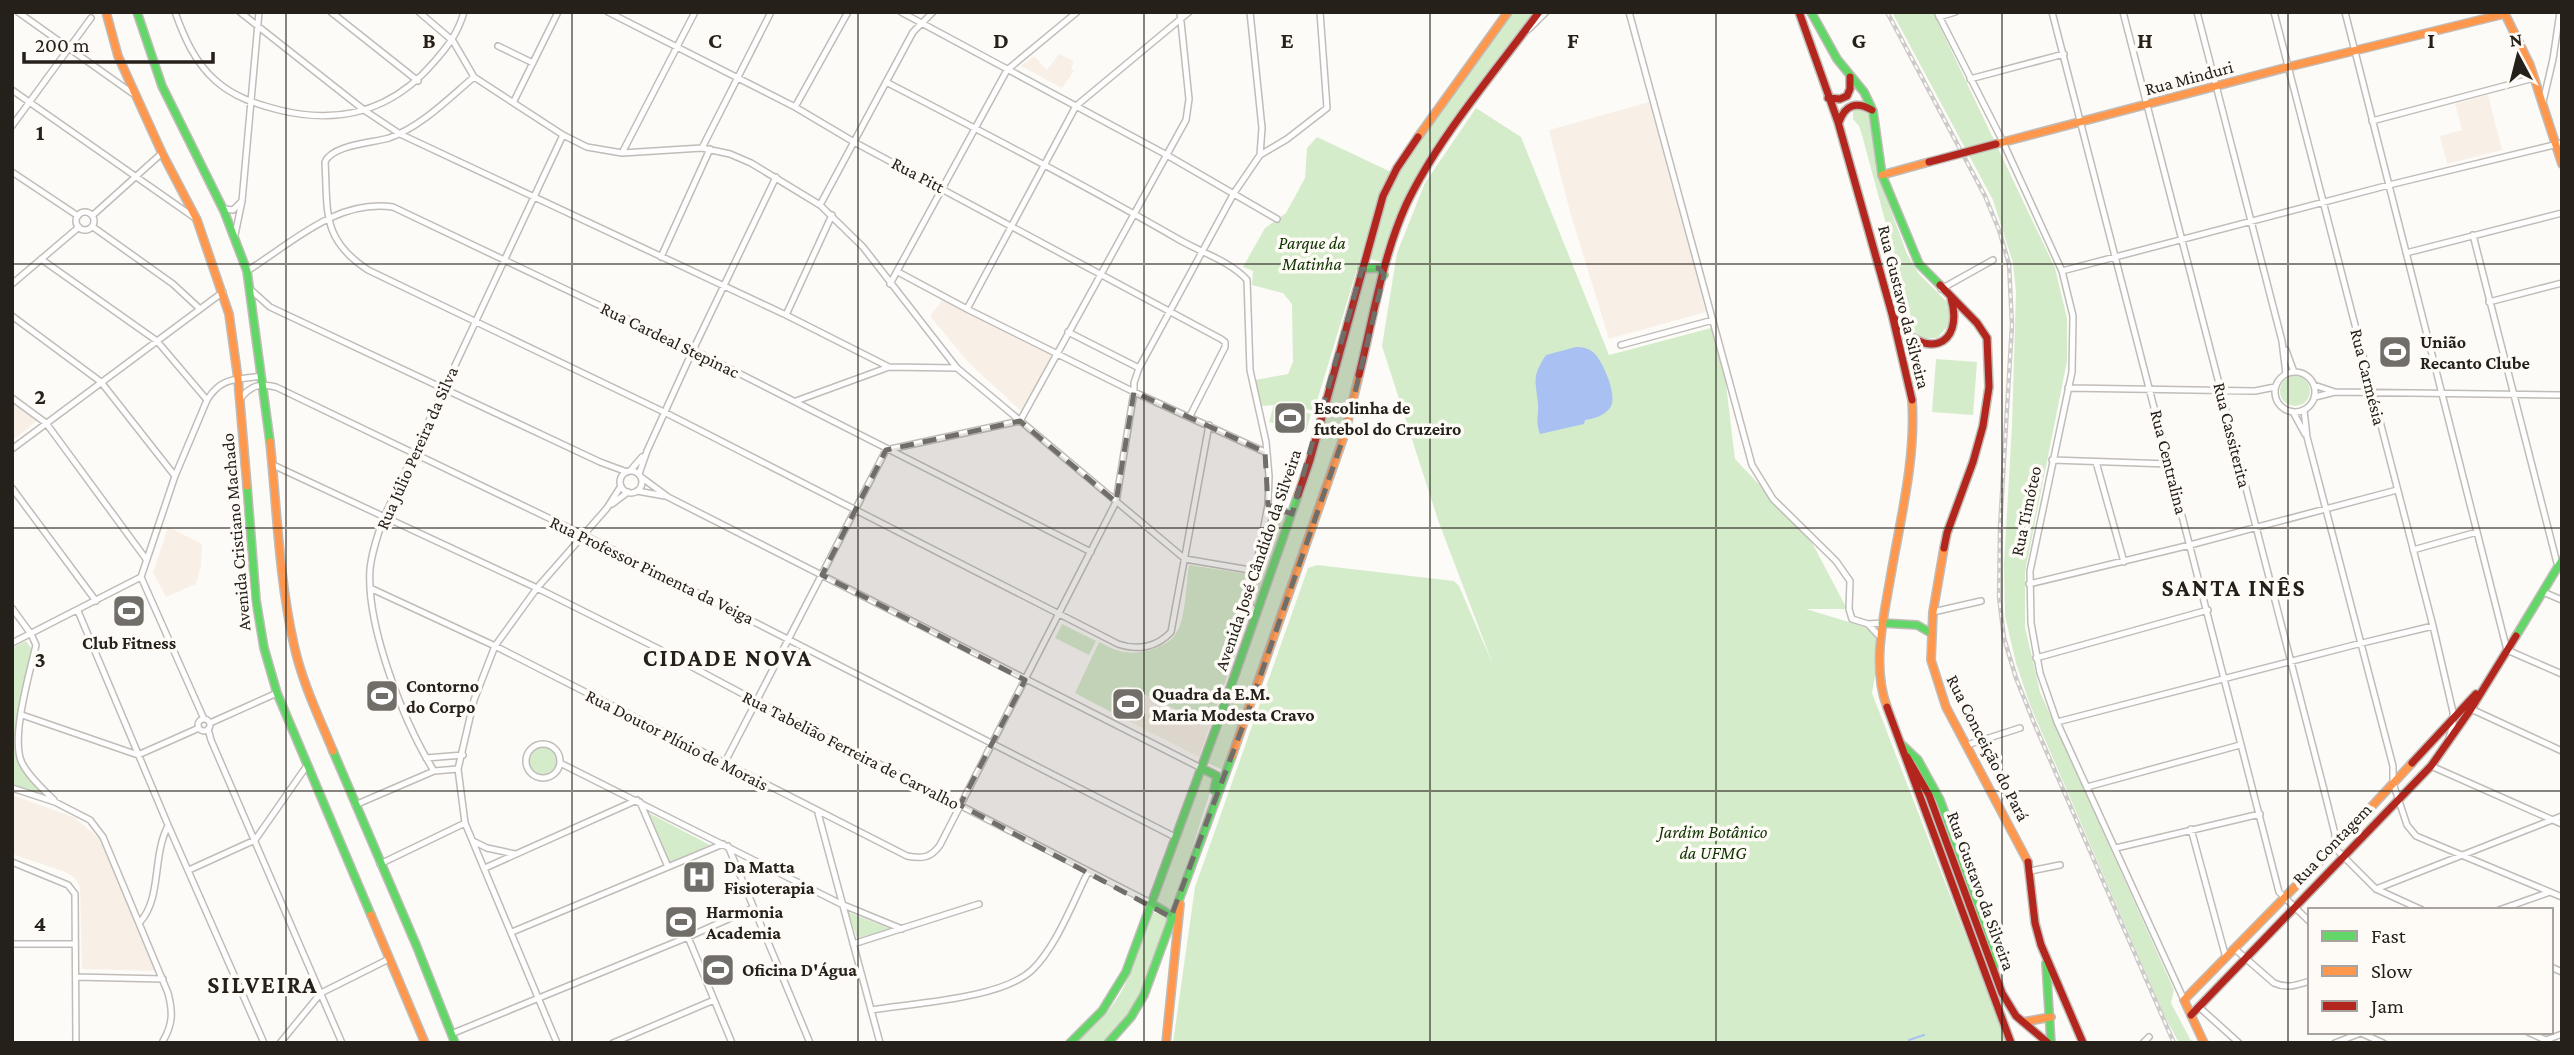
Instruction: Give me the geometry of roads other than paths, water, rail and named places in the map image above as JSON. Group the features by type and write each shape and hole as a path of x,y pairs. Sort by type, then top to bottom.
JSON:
{"main road":[{"name":"Avenida Cristiano Machado","path":"106,12 118,56 162,153 197,220 223,292 233,337 238,379 256,600 264,648 277,693 306,767 426,1043"},
{"path":"137,12 162,86 223,208 247,271 263,380 286,596 298,659 306,685 455,1043"},
{"name":"Avenida José Cândido da Silveira","path":"1070,1043 1098,1018 1114,996 1126,972 1292,514 1346,335 1379,208 1397,168 1508,12"},
{"path":"1108,1043 1144,995 1244,723 1345,433 1387,261 1405,208 1419,180 1460,120 1539,12"},
{"name":"Rua Gustavo da Silveira","path":"1799,12 1828,98 1839,122 1892,314 1912,400 1913,433 1882,623 1881,687 1898,741 2011,1043"},
{"name":"Rua Conceição do Pará","path":"1811,12 1831,50 1864,92 1873,111 1882,175 1919,264 1977,323 1987,338 1989,387 1983,426 1947,533 1933,612 1931,660 1939,691 2026,857 2036,931 2083,1043"},
{"path":"2506,13 2526,52 2558,144 2562,164"},
{"name":"Rua Minduri","path":"1882,175 2288,67 2506,13"},
{"path":"1828,98 1840,100 1846,97 1850,91 1850,77"},
{"path":"1839,122 1841,115 1850,105 1861,104 1873,111"},
{"path":"1366,255 1371,262 1382,264 1387,261"},
{"path":"1362,269 1379,268 1384,275"},
{"path":"1892,314 1906,334 1914,340 1935,343 1949,335 1953,329 1953,304 1949,295"},
{"name":"Rua Contagem","path":"2191,1015 2431,766 2471,709 2560,564"},
{"path":"1882,623 1917,625 1931,633"},
{"name":"Rua Contagem","path":"2184,1000 2334,847 2484,686"},
{"name":"Rua Gustavo da Silveira","path":"1898,741 1929,795 2002,993 2022,1022 2050,1043"},
{"path":"2409,765 2420,763 2431,766"},
{"path":"1201,768 1217,777 1208,804 1209,814"},
{"path":"2402,773 2412,784"},
{"path":"1166,1043 1180,895"},
{"path":"1151,903 1166,911 1177,934"},
{"path":"2046,959 2046,984 2051,1017 2050,1043"},
{"name":"Rua Timóteo","path":"2184,1000 2204,1043"},
{"path":"2022,1022 2051,1017"}],"street":[{"path":"18,12 136,96"},
{"path":"175,12 185,38 216,81 251,103 314,116 364,110 394,98 418,81 453,41 464,12"},
{"path":"240,12 364,110 400,134 786,315 889,367"},
{"path":"235,235 242,201 259,12"},
{"path":"331,12 418,81"},
{"path":"419,12 453,41 474,77 563,135 587,147 622,153 710,149 730,154 776,177 820,205 863,247 957,368 1116,502 1185,559 1256,571"},
{"path":"514,101 558,12"},
{"name":"Rua Pitt","path":"608,12 795,107 854,142 1225,342 1225,347 1190,416"},
{"path":"624,20 627,12"},
{"path":"622,153 695,12"},
{"path":"702,148 771,12"},
{"path":"795,107 848,12"},
{"path":"901,12 1165,154 1277,219"},
{"path":"820,205 913,32 933,12"},
{"path":"890,284 1007,69 1077,12"},
{"path":"724,764 886,450 1020,421 1186,120 1189,110 1180,12"},
{"path":"967,309 1076,106 1189,12"},
{"path":"1250,12 1262,128 1260,155"},
{"path":"1526,31 1546,12"},
{"path":"1629,12 1752,465 1773,499 1836,561 1850,581 1852,619 1868,624 1882,623"},
{"path":"1938,14 1955,12"},
{"name":"Rua Centralina","path":"2052,12 2208,610 2240,745 2283,899"},
{"name":"Rua Cassiterita","path":"2123,12 2335,834 2334,847"},
{"path":"2197,12 2282,341 2294,372"},
{"name":"Rua Carmésia","path":"2274,12 2433,626 2453,718 2447,742"},
{"path":"2345,12 2507,650 2562,674"},
{"path":"2542,104 2553,59 2560,12"},
{"path":"1260,155 1287,139 1327,108 1321,13"},
{"name":"Rua Timóteo","path":"1938,14 2062,271 2073,316 2074,351 2068,388 2031,556 2029,584 2036,658 2057,722 2184,1000"},
{"path":"12,126 92,18"},
{"path":"498,46 533,63"},
{"path":"1970,79 2064,54"},
{"path":"474,77 400,134 334,152 325,162 328,218 336,241 352,260 475,323 666,413 1118,645 1129,648 1154,645 1164,640 1171,632 1209,425"},
{"path":"2372,121 2535,78"},
{"path":"886,82 1235,268 1247,280 1250,370 1269,465 1268,505 1249,604 1255,612"},
{"path":"12,90 197,220"},
{"name":"Rua Júlio Pereira da Silva","path":"434,771 385,660 375,624 370,588 373,550 384,517 563,135"},
{"path":"2062,271 2389,185 2558,144"},
{"path":"661,257 710,149"},
{"path":"93,215 162,153"},
{"name":"Rua Doutor Plínio de Morais","path":"370,588 495,646 817,813 906,856 918,859 934,854 1116,502 1135,392 1134,383 1139,368 1234,193 1260,155"},
{"path":"12,172 78,216"},
{"path":"637,491 642,484 640,476 647,452 776,177"},
{"path":"223,208 233,210 242,201"},
{"name":"Rua Cardeal Stepinac","path":"247,271 328,218 368,206 393,207 693,350 1091,552"},
{"path":"85,212 93,215 93,227 87,230 79,227 76,222 78,216 85,212"},
{"path":"2406,253 2562,213"},
{"path":"786,315 832,215"},
{"path":"12,284 79,227"},
{"path":"93,227 173,284 200,309"},
{"path":"2473,235 2560,564"},
{"path":"40,259 157,341 207,400"},
{"path":"1941,289 1993,260"},
{"path":"898,272 1135,392 1265,452"},
{"path":"2490,302 2562,284"},
{"path":"251,290 270,307 600,463 640,476 668,497 1201,768"},
{"path":"12,449 223,292"},
{"path":"254,315 258,309 270,307"},
{"path":"12,316 101,382 175,476"},
{"path":"1621,345 1713,320"},
{"path":"1068,332 1139,368"},
{"path":"2282,341 2286,374"},
{"path":"796,401 889,367 957,368"},
{"path":"2068,388 2255,391 2275,387 2286,374 2294,372 2306,375 2314,385 2335,392"},
{"path":"263,380 238,379 219,384 207,400 175,476 141,577 342,1043"},
{"path":"240,400 263,380"},
{"name":"Rua Professor Pimenta da Veiga","path":"263,380 584,535 1175,837"},
{"path":"2314,385 2315,397"},
{"path":"2275,387 2276,397 2282,407 2293,412 2304,410 2315,397 2335,392 2562,395"},
{"path":"2255,391 2276,397"},
{"path":"12,397 46,423 146,559"},
{"path":"2304,410 2307,437 2393,766 2393,783 2411,832 2562,897"},
{"path":"2293,412 2307,437"},
{"path":"557,1043 466,823 458,769 474,700 495,646 537,588 607,508 626,473 647,452"},
{"path":"2052,460 2169,464"},
{"path":"2096,462 2124,562"},
{"name":"Rua Tabelião Ferreira de Carvalho","path":"273,465 537,588 1151,903"},
{"path":"274,478 286,470"},
{"path":"621,486 628,492"},
{"path":"12,488 96,601"},
{"path":"2029,584 2124,562 2397,490"},
{"path":"607,508 628,492 637,491 668,497"},
{"path":"1268,505 1292,514"},
{"path":"2413,550 2477,532"},
{"path":"12,643 141,577"},
{"path":"2543,592 2562,600"},
{"path":"1933,612 1981,601"},
{"path":"12,608 36,645 18,739 19,756 26,770 55,802"},
{"path":"2036,658 2208,610"},
{"path":"78,611 264,1043"},
{"path":"1868,624 1881,638"},
{"path":"2057,722 2433,626"},
{"path":"22,715 138,755 277,693"},
{"path":"2471,709 2562,751"},
{"path":"1967,745 2020,728"},
{"path":"2552,747 2562,744"},
{"path":"549,745 558,752 560,763 551,776 540,777 527,767 527,756 533,747 549,745"},
{"path":"2087,787 2240,745"},
{"path":"426,758 463,755"},
{"path":"560,763 841,904 902,929"},
{"path":"2431,766 2562,824"},
{"path":"189,870 255,840 306,767"},
{"path":"355,805 434,771 458,769"},
{"path":"12,788 55,802 90,820 103,837 163,979 172,1011 171,1026 162,1042"},
{"path":"485,868 638,801"},
{"path":"638,801 668,867"},
{"path":"817,813 880,1043"},
{"path":"2116,848 2260,814"},
{"path":"2376,889 2562,816"},
{"path":"380,864 466,823"},
{"path":"140,922 149,912 159,844 168,825"},
{"path":"2191,829 2226,958"},
{"path":"474,841 487,848 515,854"},
{"path":"512,932 726,845"},
{"path":"726,845 810,1043"},
{"path":"2334,847 2376,889 2418,908"},
{"path":"12,862 68,885 75,894 76,1043"},
{"path":"2030,871 2060,865"},
{"path":"871,1010 994,990 1020,979 1032,970 1048,949 1088,872"},
{"path":"2505,908 2550,892"},
{"path":"2283,899 2308,920"},
{"path":"853,944 979,904"},
{"path":"451,1034 753,908"},
{"path":"688,937 732,1043"},
{"path":"12,944 75,944"},
{"path":"2235,949 2282,987 2308,982"},
{"path":"279,1043 320,993 389,959"},
{"path":"76,977 163,979"},
{"path":"613,1043 714,1000"},
{"path":"2199,1007 2239,1043"},
{"path":"2335,1043 2359,1034"},
{"path":"2364,1034 2383,1043"},
{"path":"2533,1034 2549,1041 2562,1034"},
{"path":"2143,1043 2149,1037"}],"water":[{"path":"1576,347 1591,351 1601,362 1611,387 1610,408 1595,418 1585,420 1584,424 1540,434 1536,384 1538,369 1546,355"}],"waterway":[{"path":"1909,1040 1924,1035"}],"railway":[{"path":"1887,12 1985,196 2009,264 2012,325 2000,527 1999,597 2004,638 2034,723 2174,1043"}],"place":[{"name":"União Recanto Clube","path":"2395,352"},
{"name":"Escolinha de futebol do Cruzeiro","path":"1290,418"},
{"name":"Club Fitness","path":"129,611"},
{"name":"Contorno do Corpo","path":"382,696"},
{"name":"Quadra da E.M. Maria Modesta Cravo","path":"1128,704"},
{"name":"Da Matta Fisioterapia","path":"699,877"},
{"name":"Harmonia Academia","path":"681,922"},
{"name":"Oficina D'Água","path":"718,970"}],"district":[{"name":"SANTA INÊS","path":"2234,587"},
{"name":"CIDADE NOVA","path":"728,657"},
{"name":"SILVEIRA","path":"263,984"}],"park label":[{"name":"Parque da Matinha","path":"1312,253"},
{"name":"Jardim Botânico da UFMG","path":"1713,842"}]}
